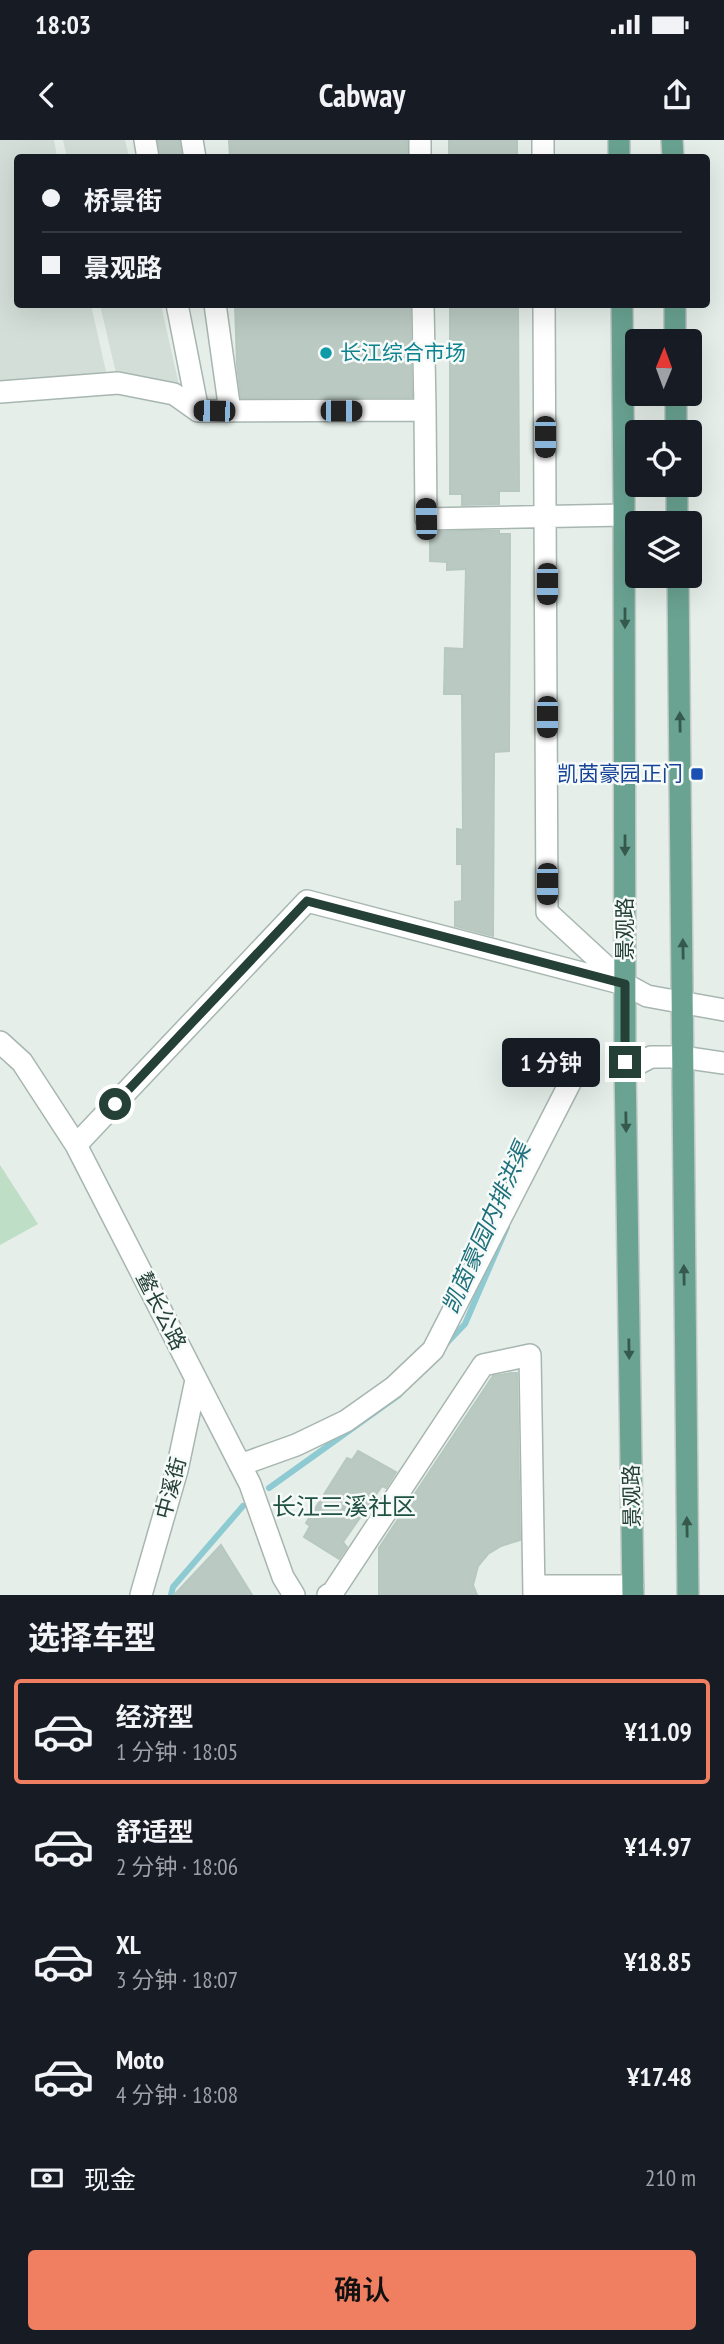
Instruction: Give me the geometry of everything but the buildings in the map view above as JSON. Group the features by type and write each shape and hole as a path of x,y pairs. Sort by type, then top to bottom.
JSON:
{"main road":[{"name":"景观路","path":"622,308 625,515"},
{"path":"675,308 675,329"},
{"name":"景观路","path":"625,588 625,1070 633,1591"},
{"path":"678,588 688,1595"}],"street":[{"path":"178,308 198,411"},
{"path":"216,308 230,411"},
{"path":"423,308 426,519 625,515"},
{"path":"544,308 547,912 625,984"},
{"path":"0,392 118,383 174,394 198,411 425,410"},
{"path":"76,1145 307,901 625,984 647,996 724,1010"},
{"name":"鳌长公路","path":"0,1042 22,1062 76,1145 250,1484 283,1577 294,1595"},
{"path":"625,1070 651,1057 682,1057 724,1063"},
{"path":"240,1465 296,1445 346,1421 394,1387 433,1350 571,1081"},
{"path":"328,1595 333,1592 483,1365 530,1355 534,1590 633,1591"},
{"name":"中溪街","path":"141,1595 177,1470 196,1380"}],"shaded area":[{"path":"0,140 54,140 56,154 14,154 14,308 92,308 107,376 0,385"},
{"path":"63,140 125,140 128,154 66,154"},
{"path":"101,308 162,308 179,385 116,373"}],"green space":[{"path":"0,1165 38,1224 0,1245"}],"waterway":[{"name":"凯茵豪园内排洪渠","path":"444,1346 465,1324 507,1227"},
{"name":"凯茵豪园内排洪渠","path":"269,1488 399,1395"},
{"name":"凯茵豪园内排洪渠","path":"171,1595 173,1587 243,1506"}],"place":[{"name":"长江综合市场","path":"326,353"},
{"name":"凯茵豪园正门","path":"697,774"}],"district":[{"name":"长江三溪社区","path":"344,1507"}],"route":[{"path":"115,1104 307,901 625,984 625,1062"}]}
